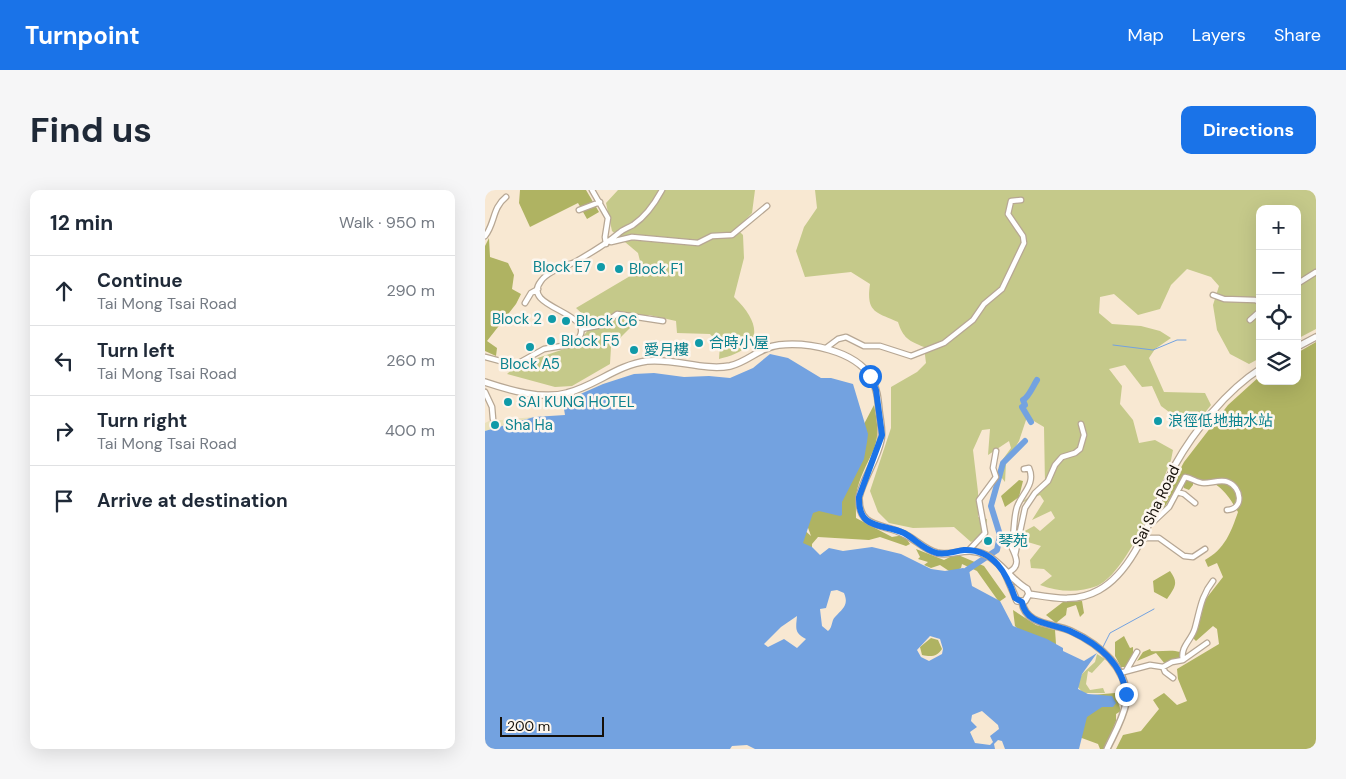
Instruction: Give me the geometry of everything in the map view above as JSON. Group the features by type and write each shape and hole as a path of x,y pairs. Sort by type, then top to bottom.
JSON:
{"main road":[{"path":"1301,345 1316,336"},
{"path":"485,382 511,390 560,395 575,390 620,368 641,362 662,361 726,366 738,364 775,346 806,344 825,348 861,366 872,379 876,390 882,435 859,497 860,507 864,516 878,527 904,533 933,552 945,554 969,550 988,556 1005,573 1027,590 1029,594 1027,600 1017,601 1005,573"},
{"name":"Sai Sha Road","path":"1029,594 1066,599 1086,596 1100,590 1122,571 1187,446 1231,392 1256,371"},
{"path":"1014,596 1017,589 1022,587"}],"street":[{"path":"592,190 608,218 605,237 608,243"},
{"path":"525,303 531,293 538,289 545,277 608,243 649,210 662,190"},
{"path":"485,236 489,231 497,204 505,197"},
{"path":"825,348 838,339 846,337 864,346 880,346 911,356 944,343 956,336 973,320 984,304 1002,289 1024,243 1023,236 1008,214 1011,201 1021,200"},
{"path":"579,210 600,202"},
{"path":"608,243 632,237 697,243 713,236 732,235 767,206"},
{"path":"1301,281 1316,272"},
{"path":"485,358 517,364 544,350 575,344 580,337 581,329 574,318 542,301 538,289"},
{"path":"1213,295 1224,300 1256,300"},
{"path":"581,329 602,325 617,314 663,321"},
{"path":"1250,320 1256,315"},
{"path":"485,392 492,407 493,419"},
{"path":"1015,555 1025,508 1035,492 1048,481 1055,465 1062,457 1075,453 1080,449 1084,435 1081,424"},
{"path":"969,550 985,533 979,500 996,477 993,468 996,451"},
{"path":"1005,573 1014,570 1017,565 1011,546 1015,531 1015,517 1018,505 1025,496 1032,479 1029,468 1024,469"},
{"path":"1149,521 1153,522 1162,515 1185,477 1201,484 1226,481 1236,486 1239,497 1236,507 1227,510"},
{"path":"1177,492 1185,495 1195,503"},
{"path":"1140,538 1159,538 1184,556 1193,558 1205,549"},
{"path":"1183,660 1183,650 1195,630 1200,604 1205,591 1213,581"},
{"path":"1022,602 1023,610 1033,619 1062,627 1081,637 1109,657 1123,672 1126,690 1125,703 1122,717 1107,749"},
{"path":"1163,668 1172,662 1183,660 1207,643"},
{"path":"1123,672 1137,652"},
{"path":"1123,672 1150,665 1163,668 1173,678"}],"green space":[{"path":"520,190 586,190 599,212 587,219 578,203 530,227 519,203"},
{"path":"618,190 755,190 752,213 737,229 743,235 744,258 734,297 744,308 754,327 751,343 733,355 719,359 720,345 710,334 677,333 676,321 649,315 637,321 611,347 610,364 572,386 555,387 507,374 517,365 576,345 589,329 588,319 576,308 642,269 638,253 612,231 606,203"},
{"path":"815,190 1316,190 1316,329 1301,337 1301,205 1256,205 1256,360 1249,364 1230,354 1217,330 1213,305 1219,286 1211,277 1187,269 1171,285 1160,309 1138,315 1114,294 1100,297 1099,313 1112,324 1141,326 1160,331 1171,338 1155,349 1149,358 1164,392 1205,393 1211,405 1192,429 1161,406 1152,386 1142,387 1125,365 1109,369 1122,386 1120,404 1133,420 1139,443 1155,440 1173,450 1171,460 1141,529 1120,565 1109,578 1097,586 1083,590 1069,591 1047,587 1040,585 1052,576 1044,569 1031,568 1030,560 1041,546 1021,540 1023,532 1034,526 1040,531 1055,518 1051,511 1032,520 1044,501 1040,495 1021,503 1045,484 1044,427 1027,417 1019,441 1006,463 1005,482 998,473 1003,459 1011,448 1009,441 988,455 990,429 982,430 973,450 978,492 978,517 987,519 987,523 980,536 971,542 954,527 913,528 889,523 878,512 870,491 891,428 891,387 917,372 926,363 924,347 907,338 898,322 874,310 869,300 870,284 851,272 805,277 796,251 804,227 817,208"},
{"path":"489,238 490,257 508,263 514,275 512,289 521,294 516,304 487,341 497,348 496,356 485,351 485,246"},
{"path":"1316,342 1316,749 1116,749 1123,735 1141,731 1159,709 1153,700 1164,693 1177,705 1187,701 1178,679 1177,669 1219,644 1217,629 1213,626 1196,641 1193,638 1198,628 1205,600 1223,577 1217,563 1208,567 1205,560 1218,551 1230,533 1238,512 1230,499 1215,484 1209,481 1193,480 1193,485 1189,490 1184,488 1182,482 1160,515 1156,515 1184,462 1228,405 1256,380 1256,385 1301,385 1301,351"},
{"path":"874,405 877,439 858,487 856,518 892,537 904,535 910,544 906,546 880,537 869,540 818,537 812,544 812,554 801,548 798,533 801,527 811,536 807,525 810,511 842,491 864,424"},
{"path":"1019,480 1023,481 1019,497 1005,507 1001,496"},
{"path":"916,549 944,560 956,554 984,566 1006,597 999,602 977,571 962,564 961,568 952,573 940,565 931,568 924,565 928,562 918,559 920,557"},
{"path":"1170,571 1175,585 1167,599 1154,592 1153,581"},
{"path":"1082,601 1084,613 1080,617 1076,605 1067,608 1066,615 1056,623 1046,615 1063,602"},
{"path":"1013,610 1036,625 1055,630 1056,644 1030,642 1015,626"},
{"path":"1124,636 1130,648 1133,647 1133,655 1126,667 1121,667 1115,656 1115,642"},
{"path":"931,638 938,640 942,649 933,656 922,655 920,647"},
{"path":"1150,649 1151,651 1180,652 1179,659 1165,664 1156,653 1137,661 1143,652"},
{"path":"1097,654 1105,659 1092,673 1088,671 1086,684 1090,690 1103,688 1105,693 1083,693 1077,686 1082,674 1095,662"},
{"path":"1115,693 1121,711 1116,714 1116,721 1105,749 1100,749 1098,744 1079,737 1080,696"}],"sand":[{"name":"Sha Ha","path":"534,417 485,431 485,423 489,421"}],"water":[{"path":"770,354 788,358 821,378 831,378 853,384 868,434 864,459 842,502 842,515 819,511 813,513 803,543 812,547 820,555 829,548 843,551 872,547 901,554 931,569 945,571 963,568 969,570 972,586 1000,601 1013,626 1047,639 1063,648 1063,651 1084,661 1097,653 1082,674 1078,689 1088,694 1112,696 1116,703 1113,707 1102,707 1087,717 1079,749 1005,749 1002,741 998,740 994,744 995,749 755,749 747,745 732,746 730,749 485,749 485,431 534,417 565,415 563,403 567,400 603,384 634,374 654,373 684,377 709,376 730,378 753,368","holes":["837,590 844,593 846,601 828,631 822,626 820,609 826,608 831,591","797,616 797,630 799,635 806,639 797,648 784,639 768,647 764,644 781,627","930,636 940,639 943,649 942,654 929,661 921,657 917,650","982,711 998,725 999,729 990,736 993,742 990,745 975,743 970,732 977,727 971,721 972,715"]}],"waterway":[{"path":"1113,345 1153,350 1177,340 1186,340"},
{"path":"1031,422 1022,407 1025,405 1023,400 1037,380"},
{"path":"967,570 997,550 1000,535 991,506 1003,463 1025,441"},
{"path":"1103,647 1110,633 1154,609"}],"place":[{"name":"Block E7","path":"601,267"},
{"name":"Block F1","path":"619,269"},
{"name":"Block 2","path":"552,319"},
{"name":"Block C6","path":"566,321"},
{"name":"Block F5","path":"551,341"},
{"name":"合時小屋","path":"699,343"},
{"name":"Block A5","path":"530,347"},
{"name":"愛月樓","path":"634,350"},
{"name":"SAI KUNG HOTEL","path":"508,402"},
{"name":"浪徑低地抽水站","path":"1158,421"},
{"name":"Sha Ha","path":"495,425"},
{"name":"琴苑","path":"988,541"}],"route":[{"path":"870,376 876,390 882,435 879,448 859,497 860,507 865,518 878,527 904,533 927,548 941,554 969,550 990,557 998,563 1005,573 1015,598 1022,602 1023,610 1028,615 1037,621 1072,631 1109,657 1120,673 1126,694"}]}
